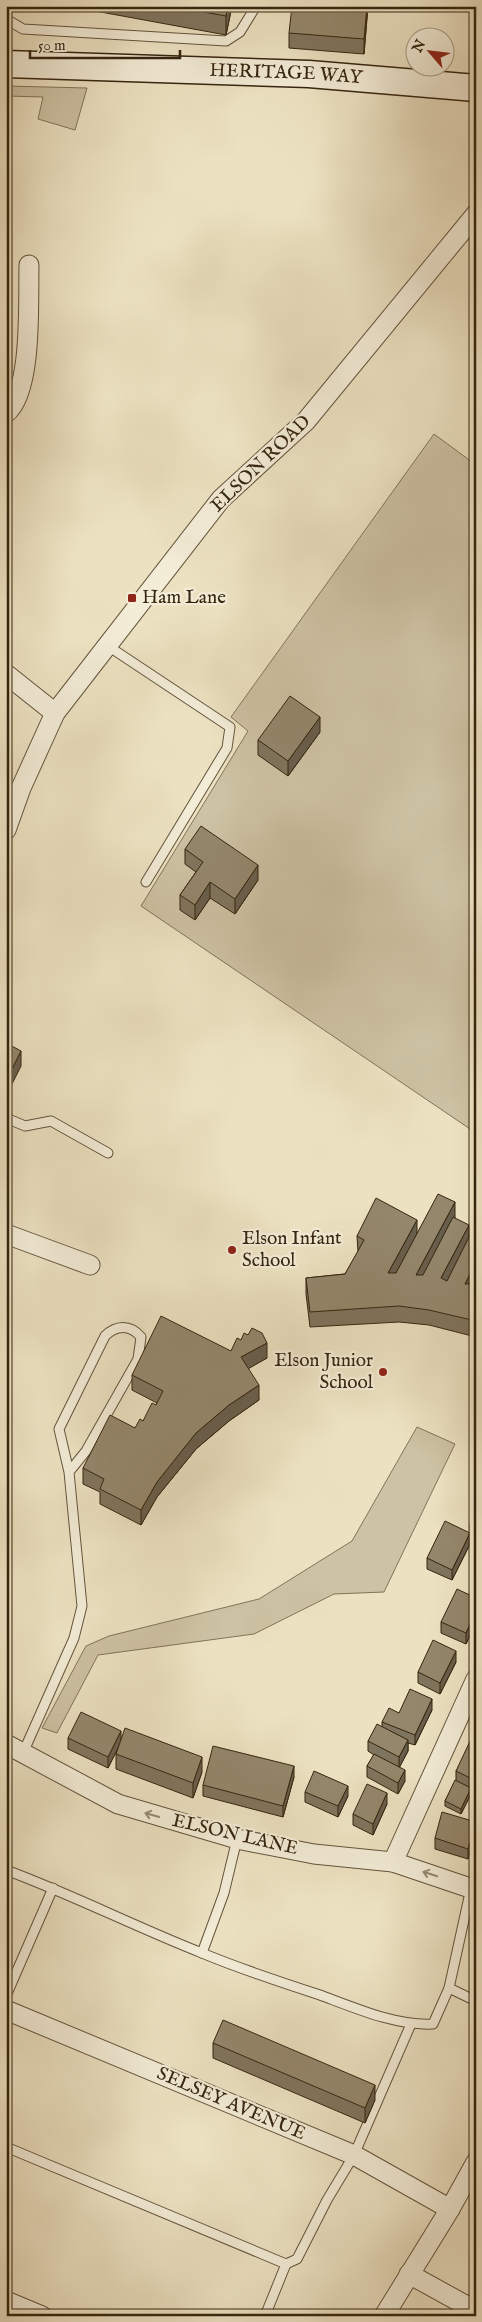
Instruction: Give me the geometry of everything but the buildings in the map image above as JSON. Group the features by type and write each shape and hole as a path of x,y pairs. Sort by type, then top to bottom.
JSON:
{"street":[{"name":"HERITAGE WAY","path":"6,64 98,65 310,74 476,88"},
{"name":"ELSON ROAD","path":"6,830 55,713 108,646 161,574 221,499 306,422 476,214"},
{"path":"6,413 14,406 25,373 29,265"},
{"path":"6,674 55,713"},
{"path":"6,1234 90,1265"},
{"path":"393,1862 476,1679"},
{"name":"ELSON LANE","path":"6,1744 118,1804 237,1839 314,1854 393,1862 474,1889"},
{"name":"SELSEY AVENUE","path":"6,2010 354,2155 450,2209"},
{"path":"384,2316 450,2209 476,2162"},
{"path":"409,2274 476,2311"},
{"path":"6,2301 42,2316"}],"lane":[{"path":"6,19 23,29 226,41 240,32 256,6"},
{"path":"108,646 230,727 227,748 146,882"},
{"path":"6,1118 25,1126 51,1121 108,1153"},
{"path":"23,1752 74,1638 82,1606 69,1472 59,1429 105,1336 112,1330 123,1327 135,1330 140,1337 138,1359 86,1451 69,1472"},
{"path":"202,1954 224,1893 237,1839"},
{"path":"6,1870 53,1888 202,1954 355,2007 411,2024 434,2024 449,1988 474,1889"},
{"path":"6,1996 53,1888"},
{"path":"449,1988 476,2001"},
{"path":"6,2147 286,2264 297,2260 354,2155 411,2024"},
{"path":"265,2316 286,2264"}],"shaded area":[{"path":"6,86 87,88 75,130 38,119 43,97 6,96"},
{"path":"434,434 476,465 476,1133 141,906 248,731 231,717"},
{"path":"417,1427 455,1444 384,1592 334,1594 254,1634 98,1655 57,1733 42,1728 86,1646 109,1636 259,1599 352,1541"}],"place":[{"name":"Ham Lane","path":"132,598"},
{"name":"Elson Infant School","path":"232,1250"},
{"name":"Elson Junior School","path":"383,1372"}]}
